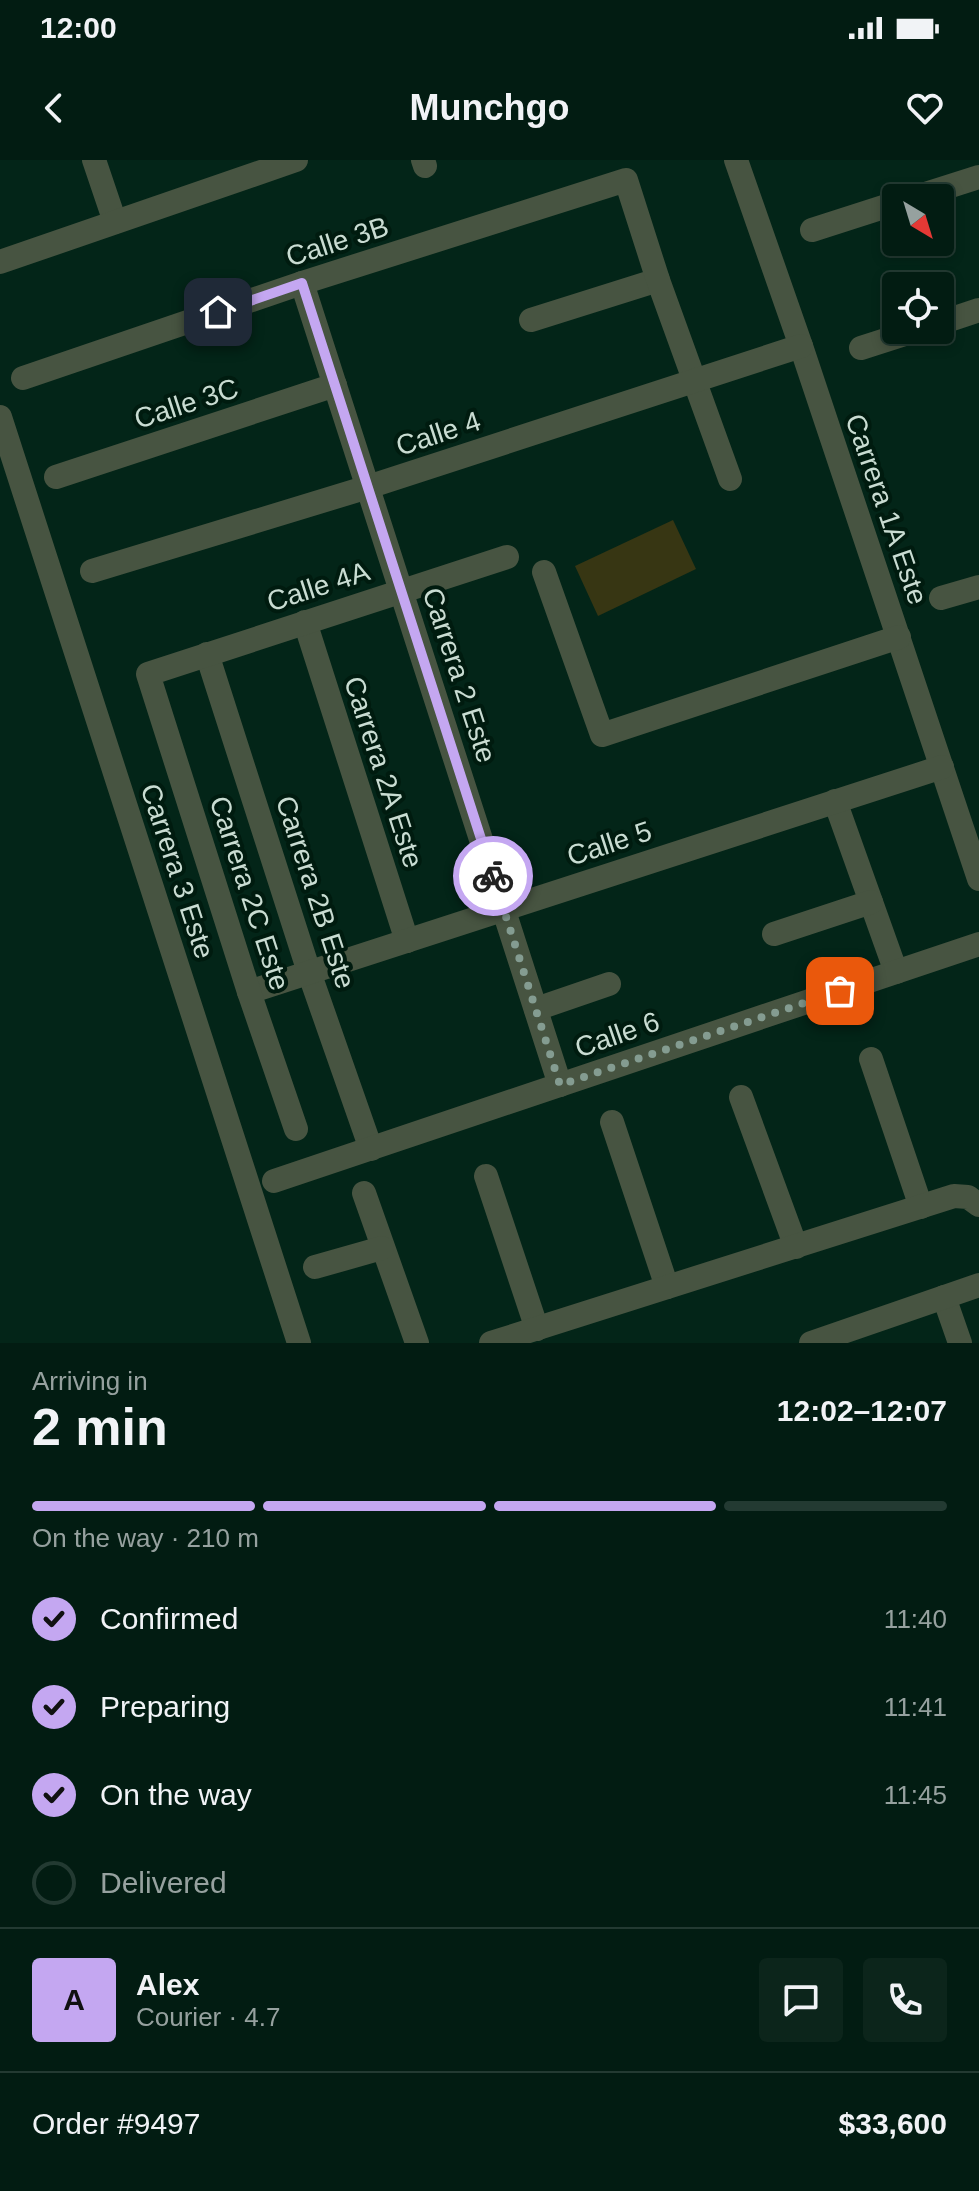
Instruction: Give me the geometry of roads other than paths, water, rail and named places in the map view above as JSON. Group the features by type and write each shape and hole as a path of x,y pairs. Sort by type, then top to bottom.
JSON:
{"street":[{"path":"94,160 115,222"},
{"path":"0,262 115,222 250,168 296,160"},
{"name":"Carrera 1A Este","path":"736,160 979,879"},
{"path":"954,185 979,177"},
{"name":"Calle 3B","path":"23,378 302,283 626,180 658,280"},
{"path":"812,230 882,208"},
{"path":"531,320 658,280 730,479"},
{"name":"Carrera 2 Este","path":"302,283 560,1085"},
{"path":"954,318 979,310"},
{"path":"861,348 882,341"},
{"name":"Calle 4","path":"92,571 368,487 801,346"},
{"name":"Calle 3C","path":"56,477 335,385"},
{"name":"Carrera 3 Este","path":"0,417 299,1343"},
{"name":"Calle 4A","path":"148,674 507,557"},
{"path":"544,572 602,735 899,637"},
{"path":"941,598 979,587"},
{"name":"Carrera 2A Este","path":"305,622 407,941"},
{"name":"Carrera 2B Este","path":"207,654 309,972 371,1149"},
{"name":"Carrera 2C Este","path":"148,674 296,1129"},
{"name":"Calle 5","path":"249,992 942,767"},
{"path":"835,801 896,972"},
{"path":"774,934 871,902"},
{"name":"Calle 6","path":"274,1181 979,944"},
{"path":"536,1009 609,984"},
{"path":"871,1059 921,1207"},
{"path":"741,1097 796,1247"},
{"path":"612,1122 667,1287"},
{"path":"486,1176 537,1329"},
{"path":"364,1193 417,1343"},
{"path":"491,1343 961,1195 978,1201"},
{"path":"315,1267 382,1248"},
{"path":"818,1342 979,1285"},
{"path":"944,1297 960,1343"}]}
